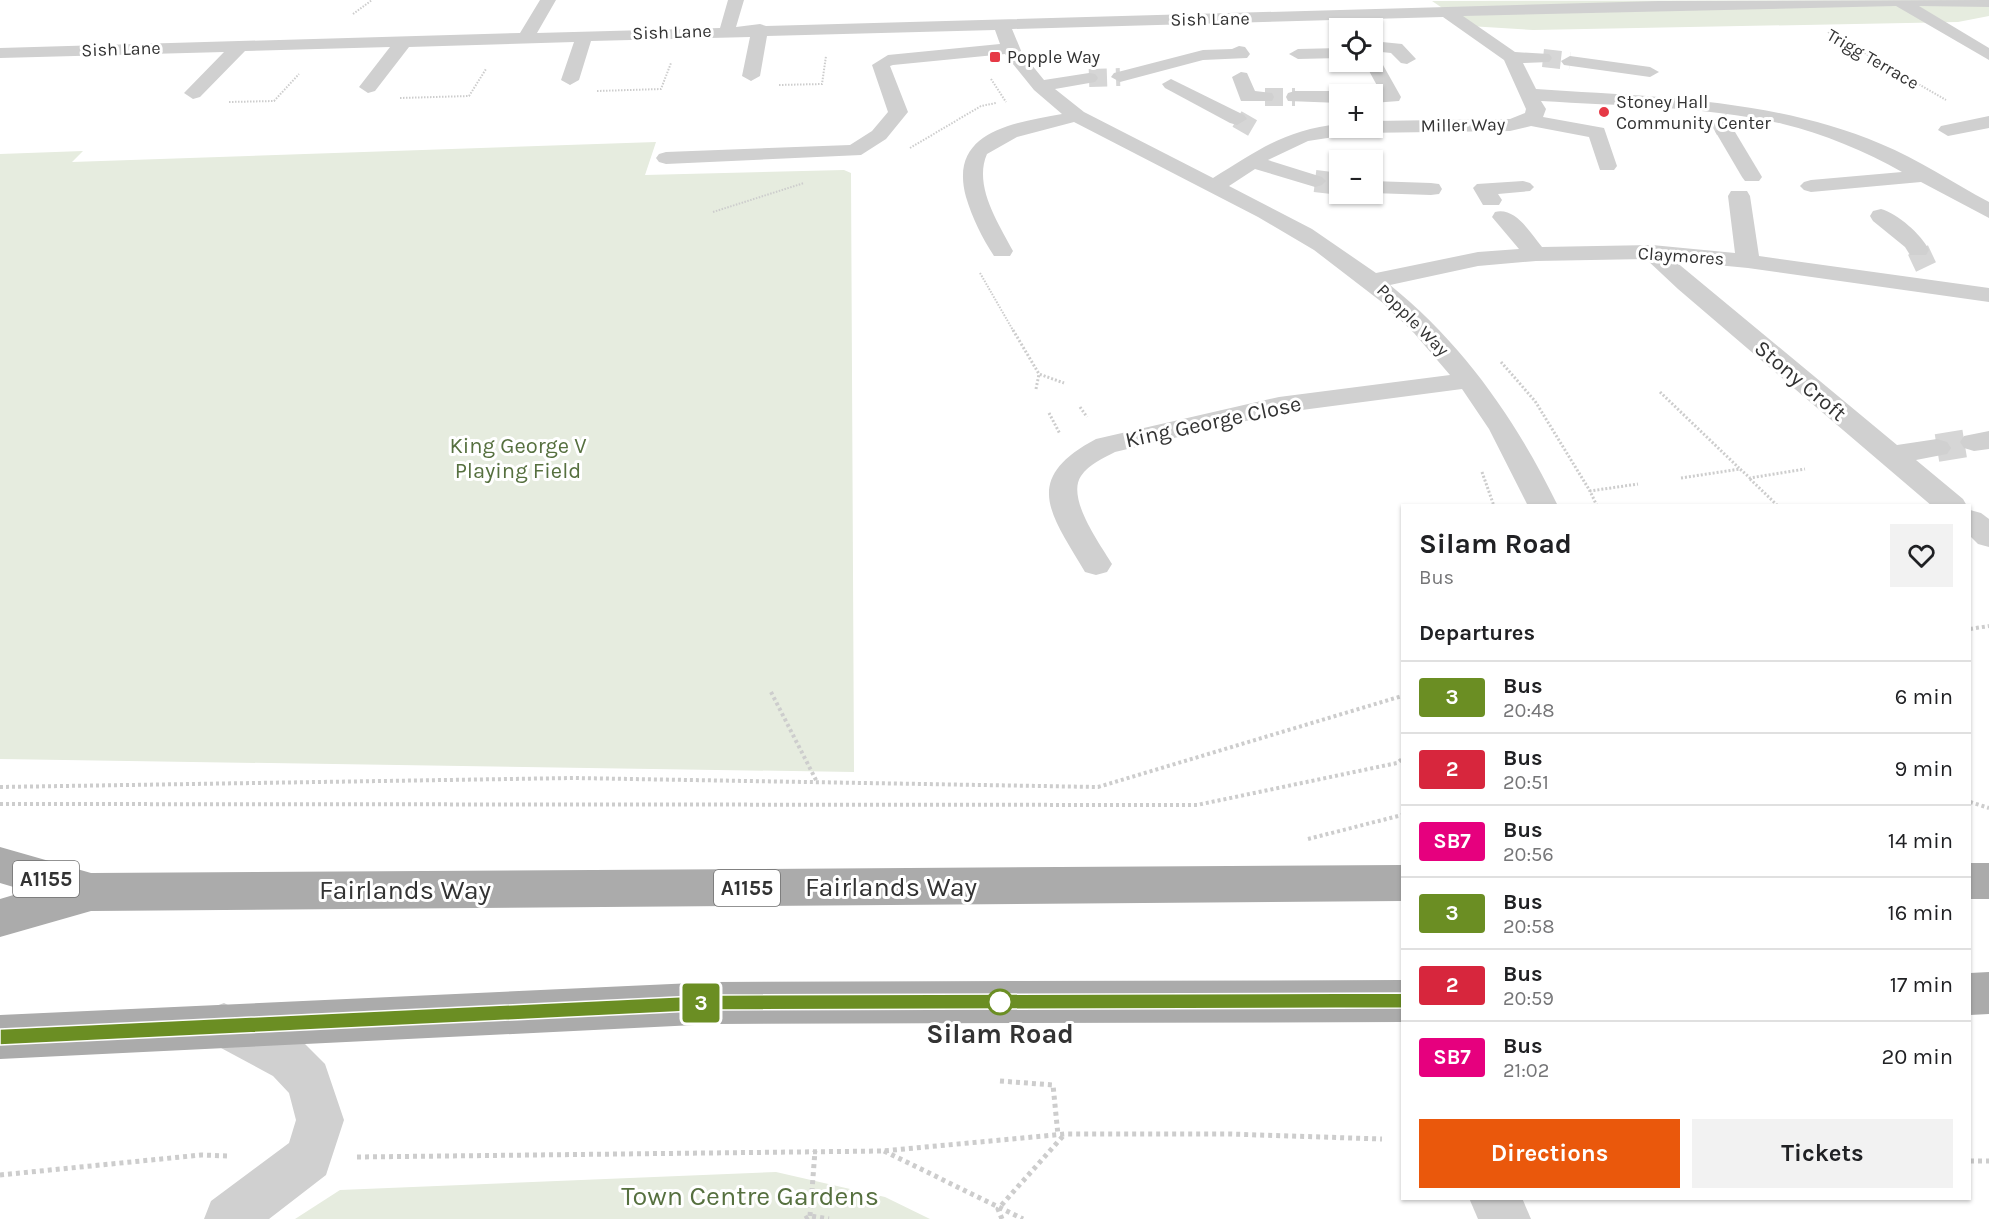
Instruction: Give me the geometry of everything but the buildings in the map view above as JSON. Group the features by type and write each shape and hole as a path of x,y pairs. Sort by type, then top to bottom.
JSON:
{"main road":[{"name":"Fairlands Way","path":"0,865 92,892"},
{"path":"1971,881 1989,881"},
{"name":"Fairlands Way","path":"0,918 92,892 1401,883"},
{"path":"1971,994 1989,993"},
{"path":"0,1037 222,1024 716,1003 1401,1001"}],"street":[{"path":"527,36 548,0"},
{"path":"727,31 736,0"},
{"path":"1246,0 1257,18"},
{"path":"1899,1 1989,55"},
{"name":"Sish Lane","path":"1383,20 1449,14 1659,6 1899,1 1989,2"},
{"path":"1659,6 1682,20 1701,17"},
{"path":"899,26 900,8"},
{"path":"1449,14 1511,57 1543,58"},
{"name":"Sish Lane","path":"0,53 760,29 1002,25 1031,16 1329,21"},
{"name":"Popple Way","path":"1002,25 1010,48 1026,72 1077,116 1170,166 1215,186 1321,245 1373,281 1428,331 1470,380 1503,427 1542,504"},
{"path":"282,44 298,26"},
{"path":"751,76 760,29"},
{"path":"570,80 585,35"},
{"path":"368,87 405,40"},
{"path":"194,93 241,45"},
{"path":"1383,47 1396,48 1407,59"},
{"path":"666,158 854,151 866,146 894,121 898,112 881,65 883,63 1010,48"},
{"path":"1120,77 1203,55 1241,54 1239,51"},
{"path":"1298,54 1329,53"},
{"name":"Miller Way","path":"1383,127 1510,125 1530,120 1536,110 1511,57"},
{"path":"1570,61 1650,72"},
{"path":"1379,72 1392,97 1383,97"},
{"path":"1241,76 1248,97 1265,97"},
{"path":"1040,86 1089,78"},
{"path":"1171,84 1236,119"},
{"path":"1528,94 1718,119 1768,114 1809,125 1874,148 1989,212"},
{"path":"1302,97 1329,97"},
{"path":"1002,251 981,212 973,164 978,151 991,142 1021,129 1077,116"},
{"path":"1718,119 1752,177"},
{"path":"1530,120 1552,126 1597,132 1607,166"},
{"path":"1948,130 1987,121"},
{"name":"Miller Way","path":"1215,186 1254,162 1273,139 1329,131"},
{"path":"1254,162 1315,181"},
{"path":"1811,186 1922,176"},
{"path":"1383,187 1431,189"},
{"path":"1523,187 1484,188 1497,208 1536,254"},
{"path":"1739,196 1748,261"},
{"path":"1881,216 1916,244 1925,268"},
{"name":"Claymores","path":"1373,281 1439,266 1536,254 1652,252 1748,261 1925,268 1989,295"},
{"name":"Stony Croft","path":"1652,252 1686,284 1950,504"},
{"name":"King George Close","path":"1096,564 1062,501 1060,485 1065,472 1091,452 1106,445 1279,405 1470,380"},
{"path":"1891,455 1937,448"},
{"path":"1971,521 1989,536"},
{"path":"222,1024 289,1060 309,1080 320,1120 309,1158 229,1219"},
{"path":"1495,1200 1506,1219"}],"path":[{"name":"Trigg Terrace","path":"1826,31 1941,98 1982,114 1987,121"},
{"path":"593,92 661,89 672,60"},
{"path":"398,98 469,96 488,66"},
{"path":"228,102 274,101 304,68"},
{"path":"1002,251 980,273 1039,374 1064,383"},
{"path":"1036,389 1039,374"},
{"path":"1660,392 1776,504"},
{"path":"1477,463 1493,504"},
{"path":"1681,478 1740,469"},
{"path":"1750,478 1804,469"},
{"path":"1596,504 1590,491 1638,484"},
{"path":"1971,629 1989,626"},
{"path":"771,692 817,782"},
{"path":"0,787 573,778 1098,787 1401,696"},
{"path":"0,804 1197,806 1396,764 1401,760"},
{"path":"1971,802 1989,808"},
{"path":"1308,839 1401,815"},
{"path":"1000,1081 1053,1084 1058,1135"},
{"path":"309,1158 883,1151 1065,1134 1229,1134 1382,1139"},
{"path":"998,1209 1065,1134"},
{"path":"815,1151 808,1218 829,1219"},
{"path":"883,1151 998,1209 1023,1219"},
{"path":"0,1175 201,1155 237,1156"},
{"path":"1971,1161 1989,1161"},
{"path":"1982,1161 1989,1167"},
{"path":"998,1209 1002,1219"}],"green space":[{"path":"1989,0 1989,16 1958,22 1533,30 1469,26 1432,1"},
{"name":"King George V Playing Field","path":"656,142 645,175 844,170 851,173 854,772 0,759 0,154 83,151 72,162"},
{"name":"Town Centre Gardens","path":"776,1172 885,1197 930,1219 295,1219 340,1190"}],"tunnel":[{"path":"1543,58 1570,61"},
{"path":"1089,78 1120,77"},
{"path":"1265,97 1295,97"},
{"path":"1718,118 1725,131"},
{"path":"1237,119 1256,130"},
{"path":"1315,181 1329,183"},
{"path":"1918,250 1926,267"},
{"path":"1937,448 1974,442"}],"bus line":[{"name":"3","path":"0,1037 222,1024 716,1003 1401,1001"}],"place":[{"name":"Popple Way","path":"995,57"},
{"name":"Stoney Hall Community Center","path":"1604,112"},
{"name":"Silam Road","path":"1000,1002"}]}
